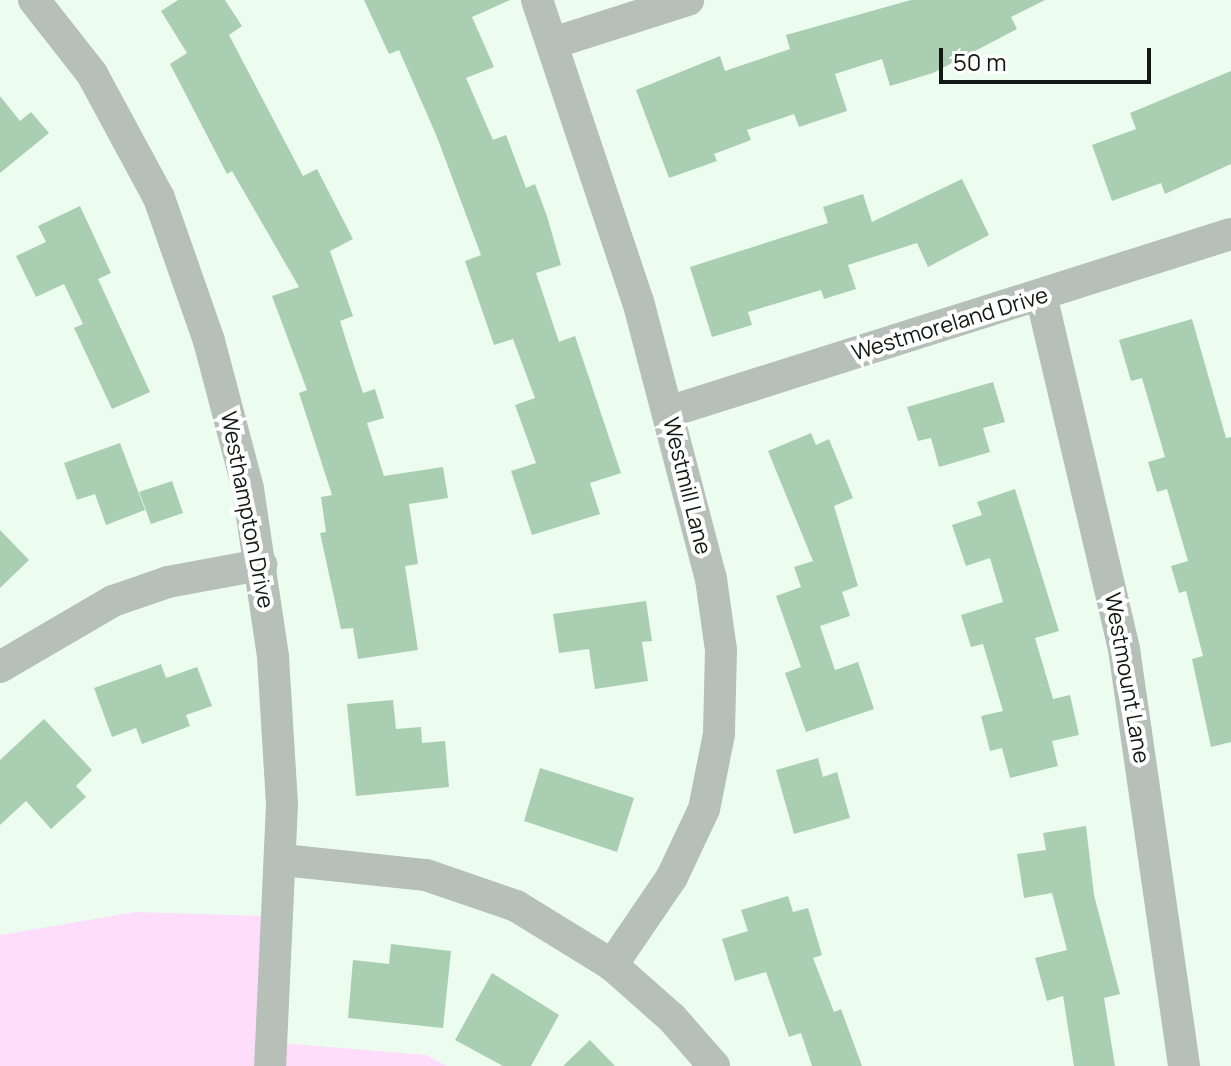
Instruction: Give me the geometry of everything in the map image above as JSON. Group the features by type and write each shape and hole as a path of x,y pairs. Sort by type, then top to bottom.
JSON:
{"street":[{"name":"Westhampton Drive","path":"34,0 92,74 159,198 231,421 261,565 276,684 283,860 270,1066"},
{"name":"Westmill Lane","path":"537,0 622,249 668,412 718,617 719,734 711,783 695,832 660,897 612,965"},
{"path":"553,43 688,0"},
{"name":"Westmoreland Drive","path":"668,412 1231,234"},
{"name":"Westmount Lane","path":"1041,295 1124,649 1184,1066"},
{"path":"0,667 113,601 198,575 261,565"},
{"path":"283,860 381,868 458,884 547,921 612,965 672,1018 714,1066"}],"shaded area":[{"path":"136,912 266,916 257,1041 426,1055 447,1066 0,1066 0,935"}],"building":[{"path":"178,0 225,0 242,26 229,35 303,176 317,169 353,239 330,251 353,316 340,321 349,350 363,393 375,389 384,418 367,423 384,476 443,467 448,498 409,504 418,564 405,566 418,650 358,659 353,628 341,629 320,533 326,532 321,497 332,495 299,393 307,390 272,296 299,287 232,171 227,174 170,64 187,53 161,11"},
{"path":"364,0 510,0 472,17 494,67 466,78 493,140 506,135 526,188 535,184 547,216 561,265 536,273 559,342 575,336 621,473 590,483 600,514 532,535 511,471 536,463 515,405 535,398 513,339 494,345 465,261 481,255 437,137 399,50 389,54"},
{"path":"911,0 1045,0 1011,17 1017,29 933,73 890,86 882,59 835,74 847,111 799,127 794,114 747,130 751,140 714,154 717,161 669,178 636,90 720,56 725,71 790,49 786,35"},
{"path":"1231,71 1231,164 1165,194 1161,183 1112,201 1092,145 1136,129 1130,113"},
{"path":"0,96 20,121 31,112 49,133 0,173"},
{"path":"962,179 989,235 928,267 917,243 848,265 856,289 824,299 821,290 748,312 752,325 712,337 690,267 828,223 823,207 863,194 872,222"},
{"path":"80,206 111,273 98,279 150,392 112,409 74,328 83,324 64,284 36,297 16,256 46,242 38,226"},
{"path":"1192,319 1226,438 1231,437 1231,742 1211,747 1192,659 1203,656 1186,591 1179,593 1171,566 1188,561 1167,489 1157,492 1148,462 1165,457 1142,378 1131,381 1119,340"},
{"path":"993,382 1005,422 983,428 990,452 939,467 931,438 918,441 907,407"},
{"path":"811,433 816,445 829,439 853,498 834,506 858,586 842,592 850,616 820,626 835,670 858,662 874,709 806,732 785,673 801,667 776,596 801,587 794,567 813,561 768,451"},
{"path":"120,443 145,510 106,525 95,494 77,500 64,463"},
{"path":"172,481 183,513 151,524 139,492"},
{"path":"1015,489 1059,631 1035,638 1053,699 1070,695 1079,735 1052,741 1058,766 1010,778 1002,748 990,751 981,716 1003,711 983,644 971,647 961,615 1003,602 990,558 966,566 952,525 982,515 977,502"},
{"path":"0,530 29,560 0,588"},
{"path":"646,601 652,641 642,642 648,681 595,689 589,649 559,653 553,614"},
{"path":"161,664 166,678 197,667 212,706 186,715 190,726 142,744 136,728 112,737 94,688"},
{"path":"393,700 396,729 421,727 422,743 445,741 449,787 356,796 347,704"},
{"path":"44,719 92,770 76,786 86,797 51,829 26,801 0,825 0,760"},
{"path":"818,758 823,777 837,772 850,818 794,834 776,770"},
{"path":"540,768 634,798 617,852 524,821"},
{"path":"1086,826 1094,895 1120,994 1104,998 1115,1066 1074,1066 1063,996 1047,1001 1035,958 1067,950 1052,893 1024,898 1017,854 1046,850 1043,833"},
{"path":"788,896 793,912 808,908 822,955 813,958 834,1012 841,1009 862,1066 812,1066 801,1033 789,1037 766,972 735,981 722,939 748,931 741,910"},
{"path":"391,944 451,951 443,1028 348,1018 353,960 389,964"},
{"path":"492,973 559,1015 531,1066 503,1066 455,1040"},
{"path":"590,1040 615,1066 563,1066"}]}
